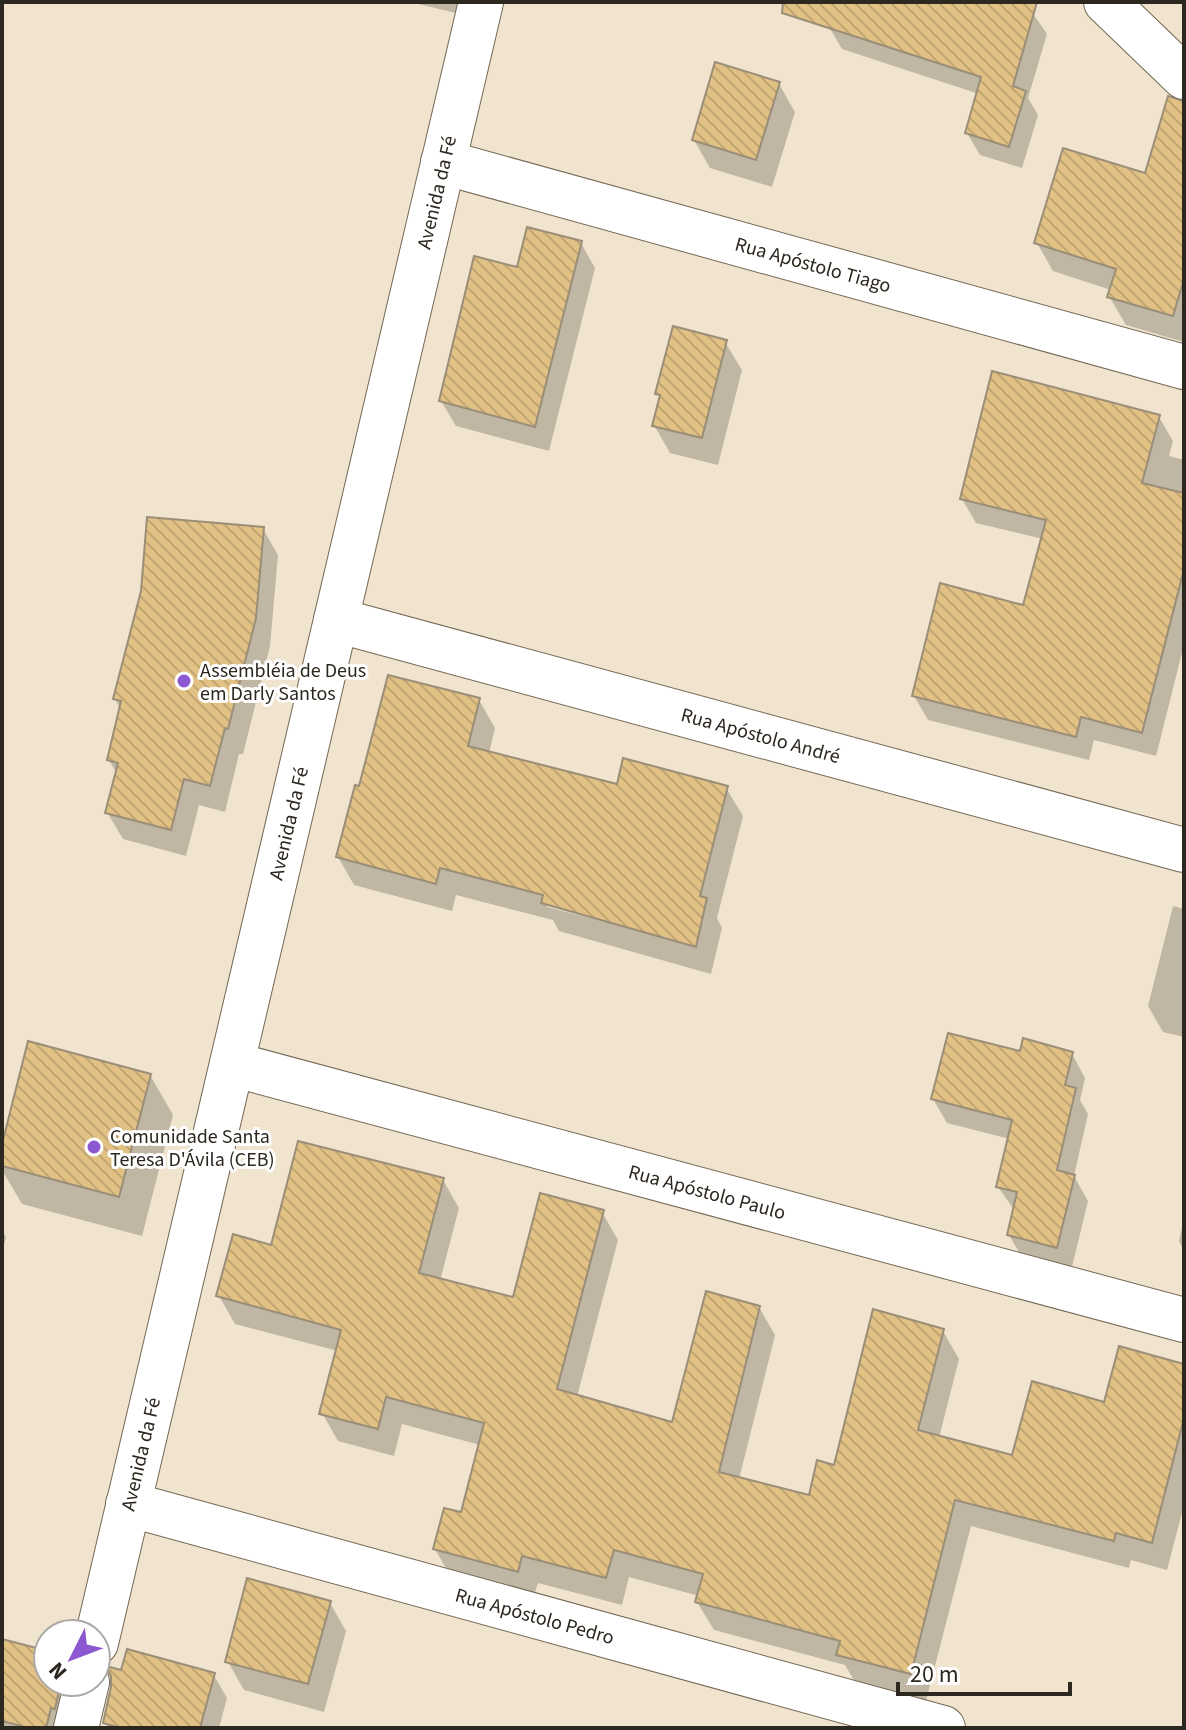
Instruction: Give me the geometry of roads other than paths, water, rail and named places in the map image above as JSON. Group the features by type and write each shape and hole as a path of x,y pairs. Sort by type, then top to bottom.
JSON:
{"street":[{"name":"Avenida da Fé","path":"102,1618 481,2"},
{"path":"1106,2 1184,77"},
{"name":"Rua Apóstolo Tiago","path":"443,162 1184,367"},
{"name":"Rua Apóstolo André","path":"336,620 1184,850"},
{"name":"Rua Apóstolo Paulo","path":"232,1064 1184,1320"},
{"name":"Rua Apóstolo Pedro","path":"128,1504 943,1728"},
{"path":"76,1728 83,1698"}],"place":[{"name":"Assembléia de Deus em Darly Santos","path":"184,681"},
{"name":"Comunidade Santa Teresa D'Ávila (CEB)","path":"94,1147"}]}
